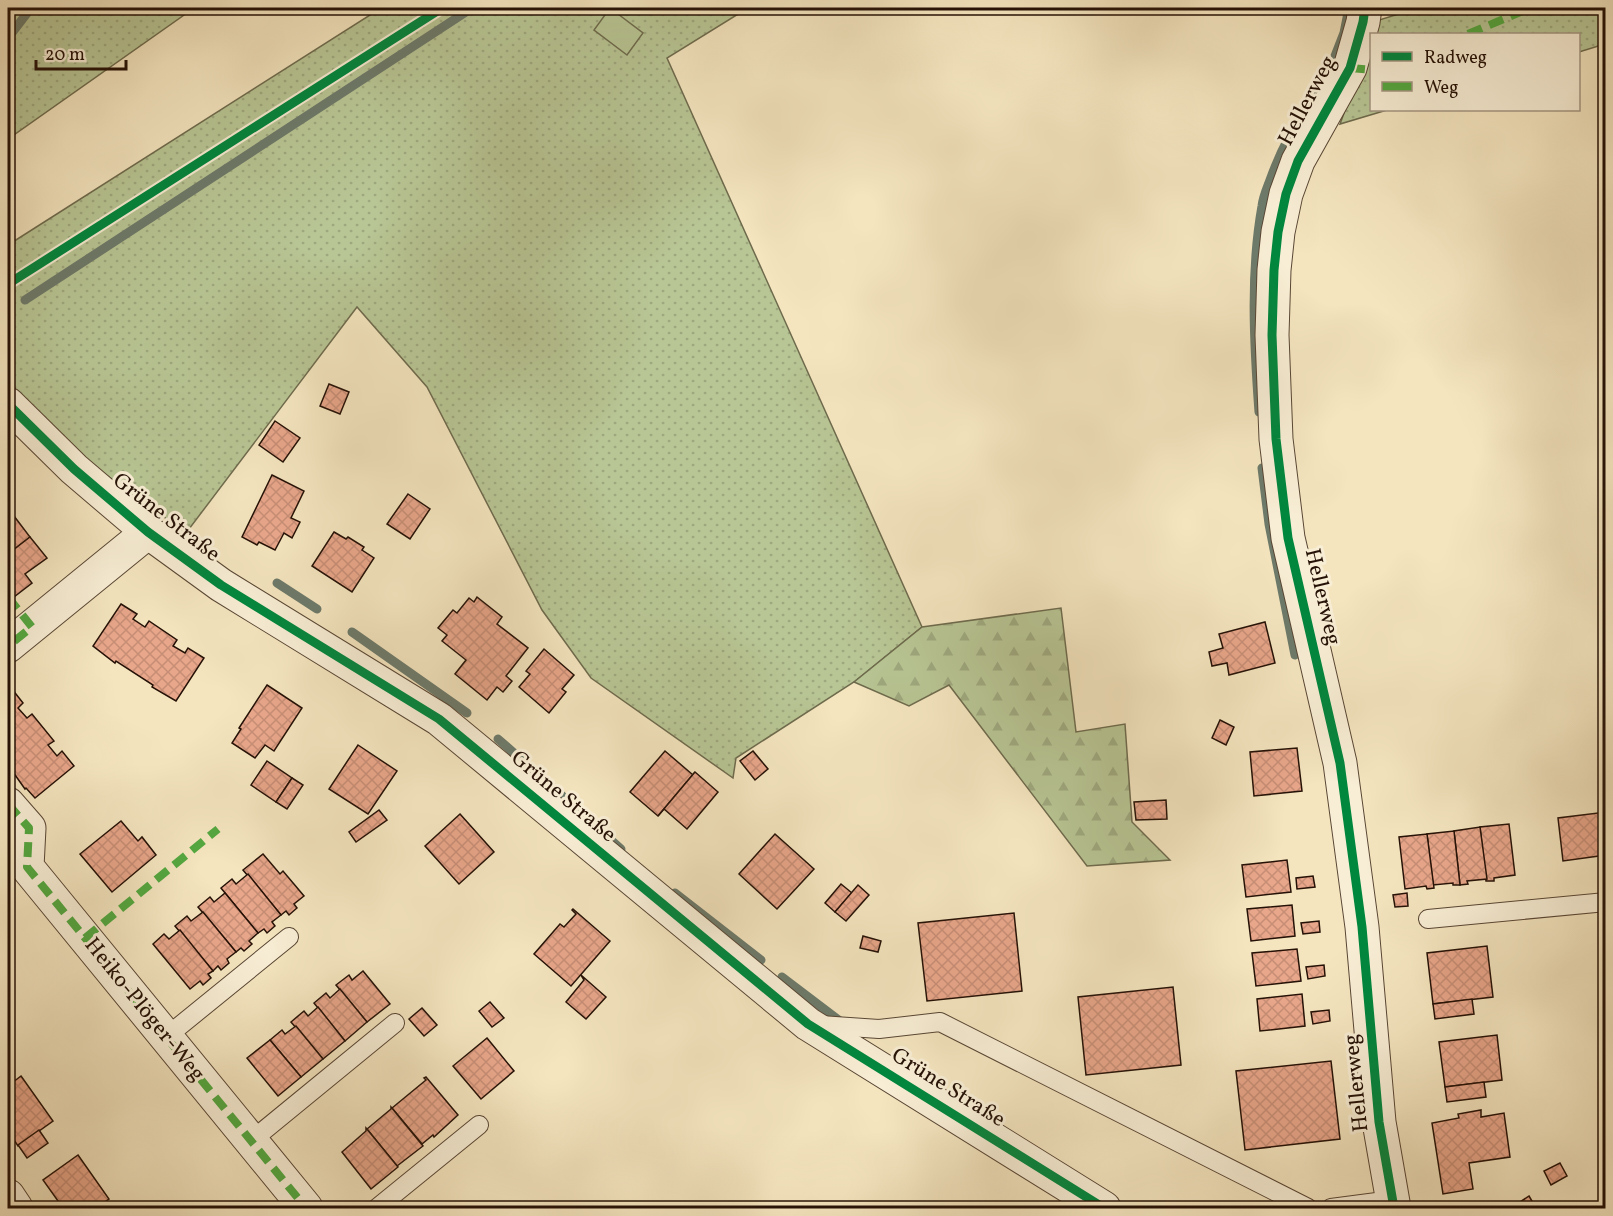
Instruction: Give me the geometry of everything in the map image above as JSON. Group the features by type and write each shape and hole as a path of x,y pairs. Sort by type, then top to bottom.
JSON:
{"street":[{"name":"Hellerweg","path":"1365,8 1350,68 1298,161 1286,194 1278,232 1274,270 1272,335 1276,439 1288,538 1340,763 1362,927 1380,1122 1393,1204"},
{"name":"Grüne Straße","path":"8,404 74,469 148,532 222,585 439,719 808,1024 1104,1209"},
{"path":"8,646 148,532"},
{"name":"Heiko-Plöger-Weg","path":"8,804 29,828 27,867 306,1209"},
{"path":"8,1196 16,1209"}],"lane":[{"path":"1428,919 1605,902"},
{"path":"166,1037 289,937"},
{"path":"808,1024 879,1029 940,1022 1308,1209"},
{"path":"251,1141 395,1023"},
{"path":"377,1209 479,1125"},
{"path":"1331,1209 1393,1204"}],"green space":[{"path":"8,8 194,8 8,139"},
{"path":"381,8 748,8 667,58 922,627 854,682 736,758 733,778 591,678 542,610 427,387 357,307 186,533 91,464 8,382 8,245"},
{"path":"610,8 643,33 627,55 594,30"},
{"path":"1418,8 1605,8 1605,44 1580,52 1580,33 1373,33 1379,20"},
{"path":"1370,43 1370,111 1384,111 1340,124"},
{"path":"1061,608 1076,732 1125,724 1132,822 1170,860 1087,866 949,685 909,706 854,682 922,627"}],"building":[{"path":"329,384 349,392 340,414 320,406"},
{"path":"275,421 300,438 283,462 259,445"},
{"path":"272,475 304,491 291,518 300,522 292,538 284,533 275,550 259,542 257,545 242,537"},
{"path":"408,494 430,509 410,539 387,524"},
{"path":"8,508 14,516 8,521"},
{"path":"14,516 30,537 8,554 8,521"},
{"path":"334,532 364,547 362,550 374,558 352,592 312,566"},
{"path":"30,537 47,558 25,574 32,583 14,597 8,588 8,554"},
{"path":"477,597 502,617 497,624 528,648 506,676 512,681 503,692 497,687 487,700 455,674 466,660 442,641 447,635 438,628 453,610 457,613 469,598 474,602"},
{"path":"121,604 137,614 133,619 145,627 149,621 177,640 173,646 185,653 188,648 204,658 176,701 116,661 115,663 93,646"},
{"path":"1265,622 1275,663 1229,675 1227,663 1212,666 1209,652 1223,648 1219,634"},
{"path":"544,649 574,675 562,689 566,692 549,713 519,687 530,674 526,671"},
{"path":"267,685 302,708 274,751 265,745 255,758 232,743"},
{"path":"12,689 23,703 18,708 27,718 32,714 54,741 48,745 57,756 62,751 74,766 35,798 25,789 8,765 8,692"},
{"path":"1220,720 1234,727 1226,745 1212,738"},
{"path":"358,745 397,771 368,814 329,789"},
{"path":"1297,748 1302,791 1254,796 1250,752"},
{"path":"665,751 693,775 658,816 630,792"},
{"path":"753,751 768,769 755,780 740,761"},
{"path":"267,761 292,778 276,802 251,785"},
{"path":"695,772 718,792 687,829 664,809 658,816"},
{"path":"292,778 303,785 287,809 276,802"},
{"path":"1166,800 1167,819 1136,820 1134,802"},
{"path":"379,810 387,820 356,842 349,832"},
{"path":"1606,812 1606,855 1563,861 1558,818"},
{"path":"460,814 494,852 459,884 425,846"},
{"path":"121,821 138,841 142,837 156,855 112,892 80,854"},
{"path":"1509,824 1515,875 1486,881 1480,827"},
{"path":"1480,827 1487,879 1467,881 1468,884 1460,885 1454,831"},
{"path":"1454,831 1460,885 1453,885 1453,883 1433,885 1427,834"},
{"path":"775,834 814,869 777,909 739,874"},
{"path":"1427,834 1434,888 1427,889 1426,886 1405,889 1399,837"},
{"path":"263,854 280,874 283,871 304,896 294,904 297,908 289,915 286,911 281,915 243,870"},
{"path":"1287,860 1291,892 1246,897 1242,865"},
{"path":"248,874 281,915 272,922 275,926 267,933 264,929 258,933 221,888 232,879 236,884"},
{"path":"1313,876 1315,887 1297,889 1296,878"},
{"path":"841,884 852,893 835,912 825,903"},
{"path":"858,885 869,895 846,921 835,912"},
{"path":"225,893 258,933 249,941 252,944 244,951 241,948 236,952 198,907 210,897 214,902"},
{"path":"1407,893 1408,906 1395,907 1393,895"},
{"path":"1292,905 1295,936 1251,941 1247,909"},
{"path":"573,909 610,941 571,986 534,954 560,924 564,927 576,914"},
{"path":"203,912 236,952 227,959 229,963 221,970 218,966 213,971 175,926 187,916 191,921"},
{"path":"1014,913 1022,991 927,1001 918,923"},
{"path":"1319,921 1320,932 1303,934 1301,923"},
{"path":"180,930 213,971 208,974 211,978 203,985 200,981 190,989 153,944 164,934 169,939"},
{"path":"863,936 881,941 878,952 860,948"},
{"path":"1487,946 1493,997 1433,1004 1427,953"},
{"path":"1297,949 1301,981 1256,986 1252,953"},
{"path":"1324,965 1325,976 1308,979 1306,967"},
{"path":"363,971 390,1004 367,1022 336,985 349,975 352,980"},
{"path":"581,975 606,997 586,1019 566,1002 584,980"},
{"path":"1173,987 1181,1065 1086,1075 1078,997"},
{"path":"340,989 367,1022 345,1041 314,1003 326,993 330,998"},
{"path":"1302,994 1305,1026 1260,1031 1257,999"},
{"path":"1472,999 1474,1014 1435,1019 1433,1004"},
{"path":"490,1002 504,1018 492,1027 479,1011"},
{"path":"318,1007 345,1041 323,1059 291,1022 304,1011 308,1016"},
{"path":"422,1008 437,1025 424,1036 409,1019"},
{"path":"1329,1010 1330,1021 1313,1024 1311,1012"},
{"path":"296,1026 323,1059 301,1077 270,1040 282,1030 285,1034"},
{"path":"1497,1035 1502,1080 1445,1087 1439,1042"},
{"path":"487,1038 514,1071 481,1099 453,1066"},
{"path":"270,1040 301,1077 278,1096 247,1058"},
{"path":"1331,1061 1340,1139 1245,1150 1236,1071"},
{"path":"21,1076 53,1121 18,1146 8,1131 8,1086"},
{"path":"426,1077 458,1115 434,1137 433,1135 422,1144 392,1108 426,1080 424,1078"},
{"path":"1484,1082 1486,1097 1447,1102 1445,1087"},
{"path":"391,1107 423,1146 397,1166 367,1129"},
{"path":"1481,1110 1481,1117 1504,1113 1510,1157 1469,1163 1473,1189 1443,1194 1432,1123 1459,1118 1458,1114"},
{"path":"366,1128 398,1167 371,1189 342,1152 366,1131"},
{"path":"39,1130 48,1143 27,1158 18,1145"},
{"path":"78,1155 109,1199 96,1208 63,1208 43,1180"},
{"path":"1560,1163 1567,1176 1551,1185 1544,1171"},
{"path":"1529,1196 1536,1208 1520,1208 1517,1204"}],"waterway":[{"path":"8,38 31,8"},
{"path":"25,300 472,8"},
{"path":"1330,69 1344,33 1349,8"},
{"path":"1259,412 1254,283 1258,231 1265,193 1284,146 1315,95"},
{"path":"1262,468 1269,524 1295,655"},
{"path":"277,583 317,609"},
{"path":"352,632 467,713"},
{"path":"498,739 576,808"},
{"path":"602,832 621,849"},
{"path":"675,893 761,960"},
{"path":"782,977 840,1021"}],"marked path":[{"path":"1470,33 1530,8"},
{"path":"1350,68 1370,70"},
{"path":"8,597 32,627 8,646"},
{"path":"8,804 29,828 27,867 306,1208"},
{"path":"85,938 218,829"}],"cycle path":[{"path":"8,284 442,8"},
{"path":"1365,8 1350,68 1298,161 1286,194 1278,232 1274,270 1272,335 1276,439 1288,538 1340,763 1362,927 1379,1122 1394,1208"},
{"path":"8,404 74,469 148,532 221,585 439,719 808,1024 1104,1208"}]}
